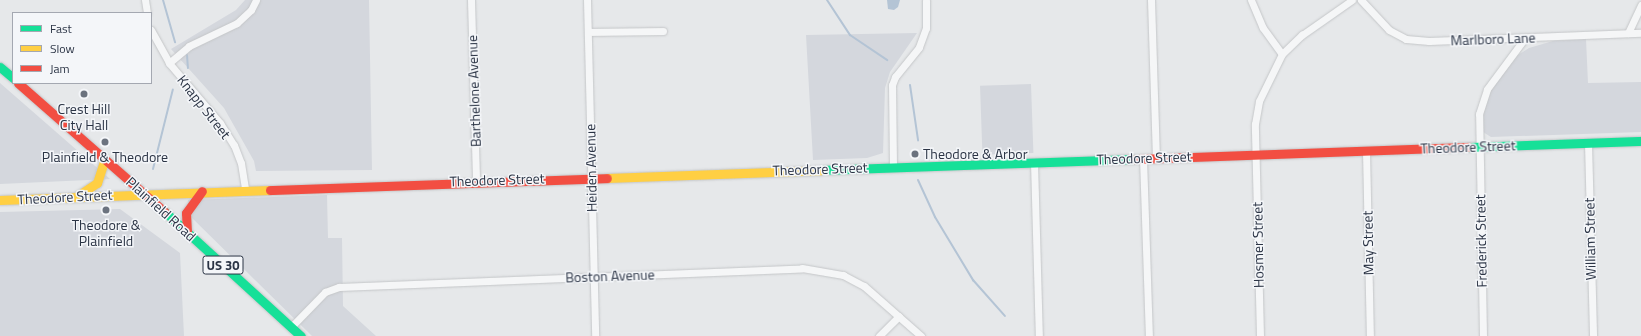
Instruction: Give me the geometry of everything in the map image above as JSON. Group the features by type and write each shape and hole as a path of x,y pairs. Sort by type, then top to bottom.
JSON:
{"main road":[{"path":"0,67 12,77"},
{"name":"Plainfield Road","path":"19,84 144,193 301,336"},
{"name":"Theodore Street","path":"0,200 245,189 1641,141"},
{"path":"76,197 97,183 105,159"},
{"path":"187,232 186,213 202,191"}],"street":[{"path":"145,0 147,12"},
{"path":"169,63 189,46 237,23 251,10 256,0"},
{"name":"Barthelone Avenue","path":"471,0 476,181"},
{"name":"Heiden Avenue","path":"587,0 595,336"},
{"path":"893,166 892,85 895,77 919,46 926,28 926,0"},
{"path":"1151,0 1156,158"},
{"path":"1251,0 1263,28 1282,54 1302,35 1352,0"},
{"name":"Marlboro Lane","path":"1361,0 1389,30 1406,39 1429,41 1641,33"},
{"path":"1628,33 1641,5"},
{"path":"588,32 663,31"},
{"name":"Knapp Street","path":"152,32 169,63 208,108 230,139 241,163 245,189"},
{"name":"Frederick Street","path":"1483,336 1478,146 1479,114 1487,89 1525,38"},
{"name":"Hosmer Street","path":"1260,336 1255,124 1259,101 1282,54"},
{"name":"William Street","path":"1588,143 1593,336"},
{"name":"May Street","path":"1366,150 1370,336"},
{"path":"1143,158 1149,336"},
{"path":"1034,162 1039,336"},
{"name":"Boston Avenue","path":"292,327 325,292 339,287 802,268 821,269 843,275 864,286 921,336"},
{"path":"879,336 899,316"}],"shaded area":[{"path":"245,0 369,0 372,170 256,171 254,161 224,108 171,49 236,10"},
{"path":"917,33 890,72 885,88 883,153 867,158 813,160 806,35"},
{"path":"1586,39 1588,83 1641,82 1641,132 1491,137 1483,132 1481,119 1487,94 1513,58 1529,48 1553,41"},
{"path":"0,83 110,179 0,184"},
{"path":"1031,84 1033,153 982,155 980,86"},
{"path":"327,195 328,238 342,238 343,306 376,336 312,336 189,215 188,200"},
{"path":"120,209 180,253 184,336 0,336 0,212"}],"water":[{"path":"887,0 900,0 898,7 894,10 888,9"}],"waterway":[{"path":"163,0 175,42"},
{"path":"827,0 850,35 887,60"},
{"path":"187,55 188,68"},
{"path":"910,85 918,140"},
{"path":"153,169 173,89"},
{"path":"918,180 935,217 973,280 1005,316"}],"traffic: fast":[{"path":"0,67 12,77"},
{"path":"1468,147 1641,141"},
{"path":"821,170 1135,159"},
{"path":"165,212 301,336"}],"traffic: slow":[{"path":"76,197 97,183 105,159"},
{"path":"607,178 821,170"},
{"path":"0,200 270,190"}],"traffic: jam":[{"path":"19,84 165,212"},
{"path":"1135,159 1468,147"},
{"path":"270,190 607,178"},
{"path":"187,232 186,213 202,191"}],"place":[{"name":"Crest Hill City Hall","path":"84,94"},
{"name":"Plainfield & Theodore","path":"105,142"},
{"name":"Theodore & Arbor","path":"915,154"},
{"name":"Theodore & Plainfield","path":"106,210"}]}
